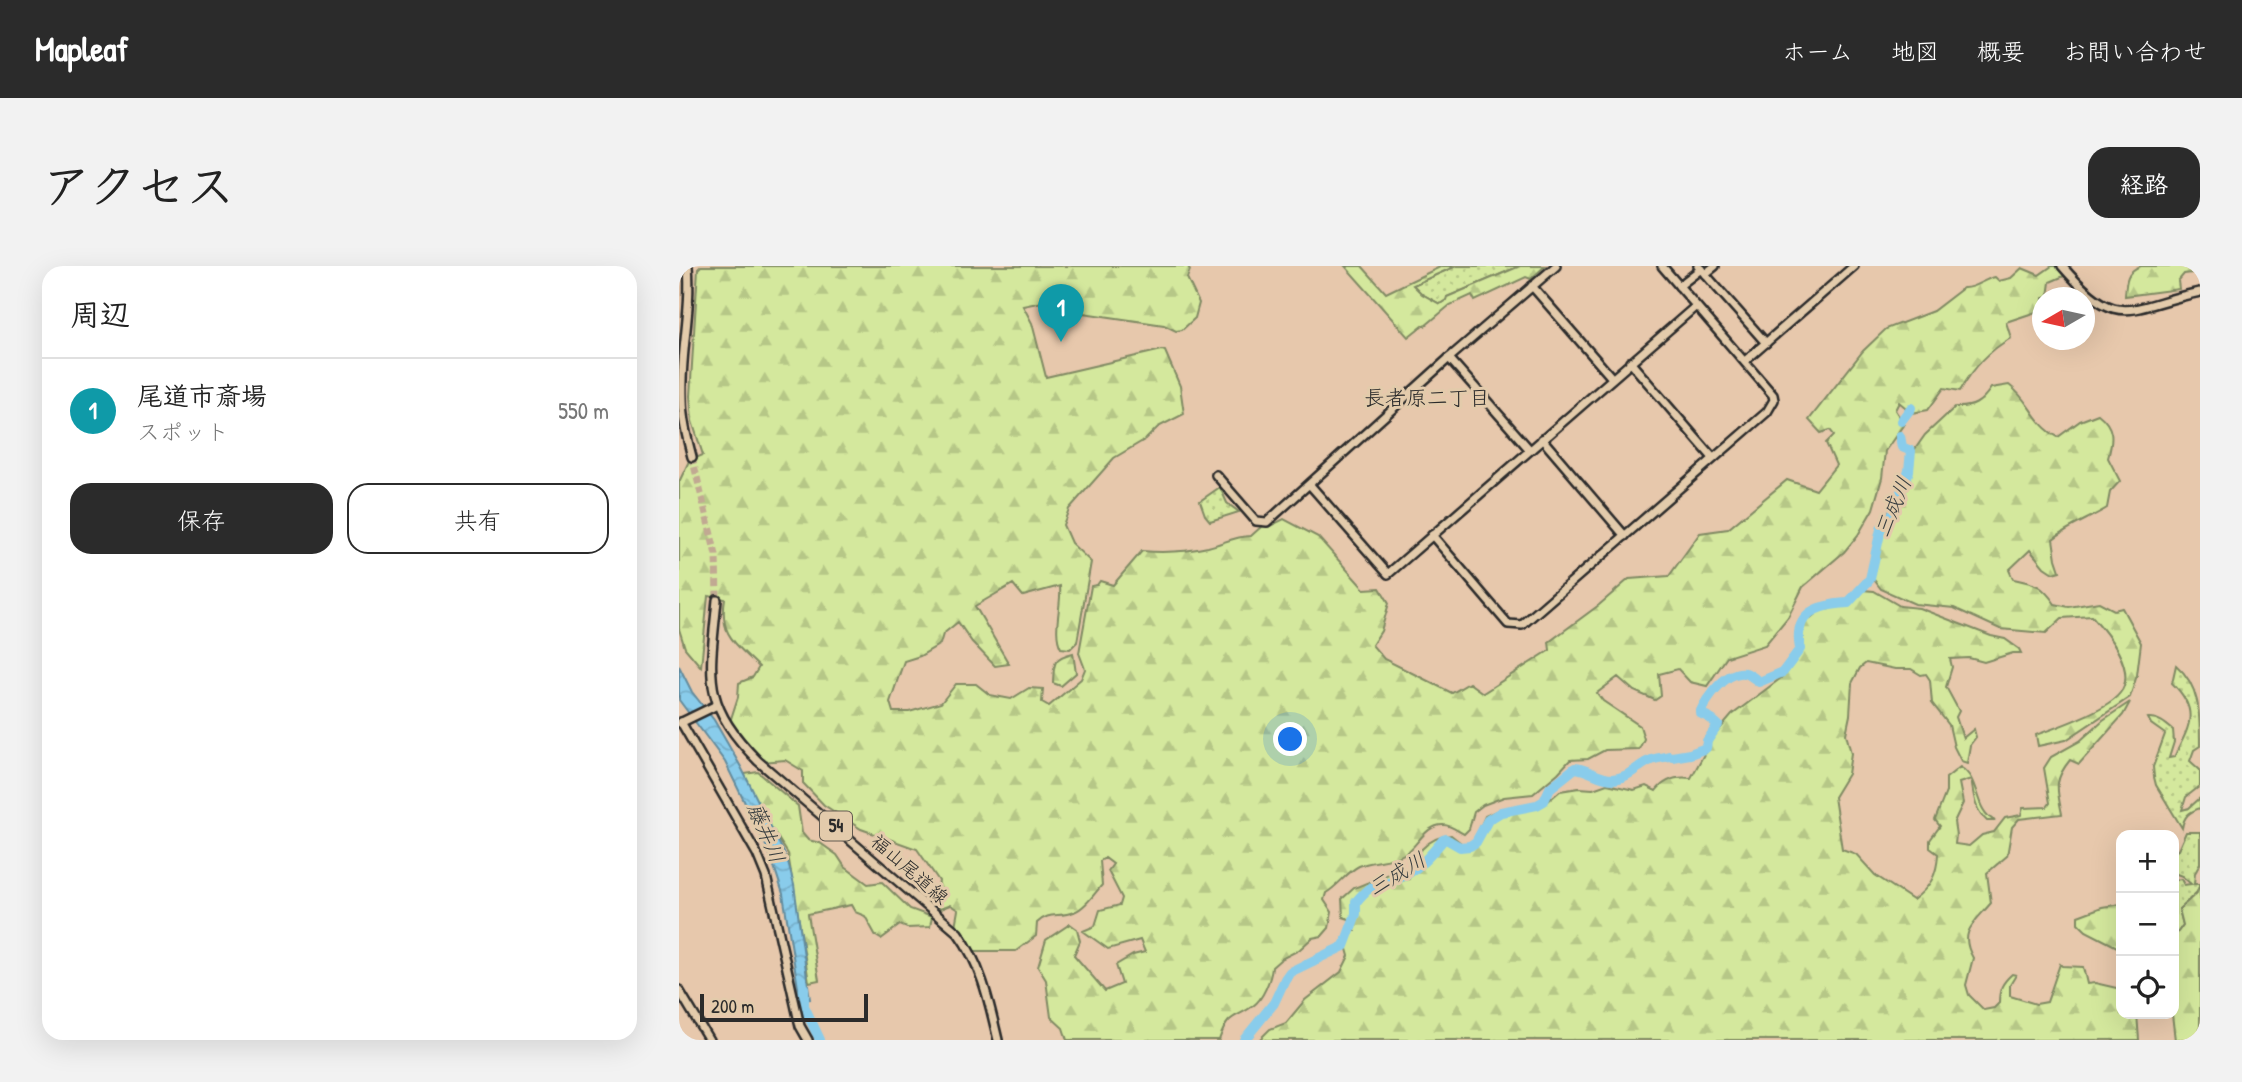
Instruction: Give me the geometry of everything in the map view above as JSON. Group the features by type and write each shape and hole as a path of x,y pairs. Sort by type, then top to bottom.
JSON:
{"street":[{"path":"688,266 688,320 681,396 685,431 692,457"},
{"path":"1216,475 1256,521 1267,522 1556,266"},
{"path":"1432,535 1509,624 1522,625 1767,412 1774,401 1773,395 1662,266"},
{"path":"1679,286 1701,270 1715,266"},
{"path":"1745,361 1854,266"},
{"path":"2062,266 2094,300 2123,311 2140,309 2200,292"},
{"path":"1701,270 1766,343"},
{"path":"1532,286 1612,378"},
{"path":"1310,485 1388,574 1696,306"},
{"path":"1449,358 1529,450"},
{"path":"1630,362 1713,458"},
{"path":"1542,439 1625,536"},
{"name":"福山尾道線","path":"717,600 711,663 713,707 738,741 758,761 958,933 982,977 998,1040"},
{"path":"713,707 683,721 757,854 766,876 800,1026 808,1040"},
{"path":"679,990 709,1040"}],"green space":[{"path":"701,266 1188,266 1190,270 1187,278 1199,303 1195,318 1182,330 1083,313 1072,315 1061,298 1023,306 1032,323 1046,377 1162,350 1165,351 1180,386 1184,414 1158,427 1146,439 1114,458 1069,509 1063,525 1071,543 1091,562 1077,642 1070,649 1061,648 1058,642 1060,586 1023,596 1013,584 975,606 1009,664 995,666 972,642 958,622 943,634 940,644 920,656 904,661 890,702 893,712 909,712 941,703 956,684 976,684 990,695 1011,699 1029,688 1043,689 1042,702 1049,706 1081,679 1085,669 1079,653 1091,586 1100,581 1113,585 1142,551 1175,552 1208,547 1251,536 1262,526 1270,526 1284,519 1318,537 1364,589 1380,588 1389,603 1381,631 1372,645 1384,659 1452,693 1469,683 1483,693 1550,650 1549,642 1629,579 1669,576 1700,533 1728,529 1787,480 1816,490 1836,465 1826,443 1834,435 1830,430 1821,433 1809,420 1863,351 1886,329 1933,311 1963,288 1995,277 1999,281 2011,278 2022,268 2039,275 2052,266 2059,266 2071,281 2064,276 2050,282 2049,287 2032,287 2032,313 2006,322 2011,338 1982,361 1960,391 1944,388 1928,410 1912,413 1899,402 1895,410 1904,424 1885,451 1882,478 1873,509 1858,535 1844,552 1803,587 1788,617 1765,645 1727,657 1707,686 1690,682 1678,669 1659,674 1661,696 1655,700 1634,691 1618,677 1597,693 1603,701 1640,726 1644,739 1639,749 1605,750 1588,759 1570,760 1533,794 1504,797 1483,805 1474,812 1469,829 1464,834 1449,826 1438,826 1427,831 1406,853 1359,866 1326,893 1324,900 1332,912 1329,928 1322,936 1312,938 1272,967 1260,999 1229,1021 1219,1040 1067,1040 1063,1028 1051,1017 1046,980 1038,967 1046,940 1070,924 1077,929 1080,941 1074,955 1105,991 1122,984 1116,965 1133,955 1145,952 1140,940 1108,949 1083,931 1095,926 1100,910 1120,905 1122,898 1108,871 1113,864 1105,858 1100,861 1102,885 1086,904 1074,912 1041,919 1037,923 1036,936 1016,951 969,951 954,932 958,910 950,905 940,909 935,903 939,881 917,849 861,829 824,805 803,783 803,771 785,760 762,762 753,757 727,731 738,697 739,683 753,677 759,667 736,644 727,630 724,621 725,599 708,596 701,667 685,648 679,629 679,482 689,461 703,455 692,421 690,396 698,269"},
{"path":"1345,266 1362,266 1386,293 1442,266 1456,266 1413,285 1422,294 1440,304 1447,297 1520,266 1545,266 1531,279 1526,277 1475,301 1472,295 1450,305 1408,337"},
{"path":"1456,266 1520,266 1447,297 1447,300 1440,304 1422,294 1413,285"},
{"path":"2141,266 2200,266 2200,272 2184,274 2178,281 2179,289 2125,296 2130,274"},
{"path":"2009,385 2043,426 2058,437 2080,421 2098,414 2104,419 2112,440 2108,458 2120,481 2110,492 2107,508 2053,539 2060,571 2053,573 2044,567 2030,550 2009,570 2013,579 2037,586 2046,592 2055,604 2069,607 2099,602 2114,610 2122,608 2141,643 2137,675 2130,697 2066,740 2038,746 2036,735 2104,706 2120,693 2125,684 2123,663 2118,652 2092,616 2062,618 2046,633 2000,629 1954,608 1915,604 1881,589 1872,577 1871,564 1880,525 1910,479 1913,452 1925,435 1955,407 1972,405 1980,401 1991,388"},
{"path":"1220,487 1227,503 1239,512 1210,521 1200,501"},
{"path":"1862,590 1874,591 1900,606 1919,608 2005,639 2021,653 1984,662 1969,658 1950,659 1952,667 1946,687 1959,711 1956,717 1963,738 1974,729 1976,737 1970,745 1967,763 1961,761 1954,747 1949,725 1932,703 1930,680 1926,674 1921,675 1911,669 1895,669 1866,663 1852,683 1846,734 1851,753 1848,774 1834,797 1842,849 1856,854 1875,875 1913,900 1928,886 1936,869 1938,854 1930,848 1930,840 1940,826 1935,820 1946,792 1946,778 1960,767 1971,779 1959,783 1963,803 1954,822 1955,844 1969,846 1982,835 1994,832 2005,818 2021,815 2023,808 2047,807 2050,803 2044,768 2051,757 2080,741 2103,720 2130,702 2123,715 2079,764 2070,760 2065,767 2058,786 2062,814 2019,819 2012,827 2007,856 1987,873 1991,903 1974,922 1968,934 1967,941 1973,958 1966,985 1969,995 1984,1010 1994,1008 1999,1003 2003,983 2012,974 2016,975 2010,985 2010,996 2036,1004 2047,1002 2060,964 2083,967 2087,984 2116,988 2116,1019 2137,1019 2139,1040 1259,1040 1270,1029 1286,1023 1305,1000 1341,972 1349,956 1345,942 1348,930 1355,930 1355,921 1343,917 1342,899 1354,888 1391,873 1394,883 1409,879 1413,862 1428,843 1451,835 1465,846 1473,843 1485,816 1496,811 1547,802 1560,791 1593,789 1607,784 1634,790 1646,786 1656,791 1672,779 1691,778 1714,736 1732,715 1781,678 1803,641 1803,624 1823,608 1848,603"},
{"path":"1073,653 1076,673 1061,686 1053,683 1055,663 1061,657"},
{"path":"2176,665 2194,691 2200,722 2200,746 2194,750 2190,761 2200,770 2200,786 2186,797 2182,810 2189,808 2200,798 2200,808 2188,815 2182,828 2156,785 2153,767 2165,734 2151,724 2148,718 2165,723 2173,730 2174,742 2169,758 2174,757 2188,727 2189,718 2186,702 2172,683"},
{"path":"758,772 798,806 802,833 808,840 820,843 837,855 845,867 868,884 882,882 910,909 932,917 930,927 907,928 900,925 881,939 876,936 865,916 855,912 851,905 808,914 819,980 809,982 788,854 738,775"},
{"path":"1971,779 1983,810 1995,821 1987,821 1975,802"},
{"path":"2186,832 2200,832 2200,864 2195,873 2194,884 2200,884 2197,892 2179,909 2179,879 2184,885 2191,884 2179,875 2179,848"},
{"path":"2200,883 2200,1040 2175,1040 2173,1019 2179,1019 2179,930 2183,925 2179,909 2197,893"},
{"path":"2116,905 2116,946 2086,931 2078,923 2078,916"},
{"path":"2179,909 2183,925 2179,930"}],"water":[{"path":"679,666 692,692 714,720 741,767 787,859 794,885 810,999 800,1000 783,894 770,854 725,762 679,700"}],"waterway":[{"name":"三成川","path":"1901,421 1911,408"},
{"name":"三成川","path":"1708,717 1700,713 1712,693 1724,681 1738,673 1745,673 1759,682 1783,672 1800,649 1800,626 1804,619 1817,609 1848,603 1870,579 1881,529 1893,513 1909,471 1911,451 1902,447 1900,436"},
{"name":"三成川","path":"1672,757 1706,748 1707,741 1718,725 1711,719"},
{"name":"三成川","path":"1244,1040 1274,1003 1290,972 1344,946 1356,914 1356,902 1371,887 1411,872 1443,840 1460,847 1470,846 1476,842 1488,820 1501,812 1537,805 1544,801 1550,788 1575,768 1617,779 1649,761 1669,756"},
{"name":"藤井川","path":"804,988 804,1006 820,1040"}],"tunnel":[{"path":"692,457 716,555 717,600"}],"place":[{"name":"尾道市斎場","path":"1061,342"}],"district":[{"name":"長者原二丁目","path":"1427,398"}]}
